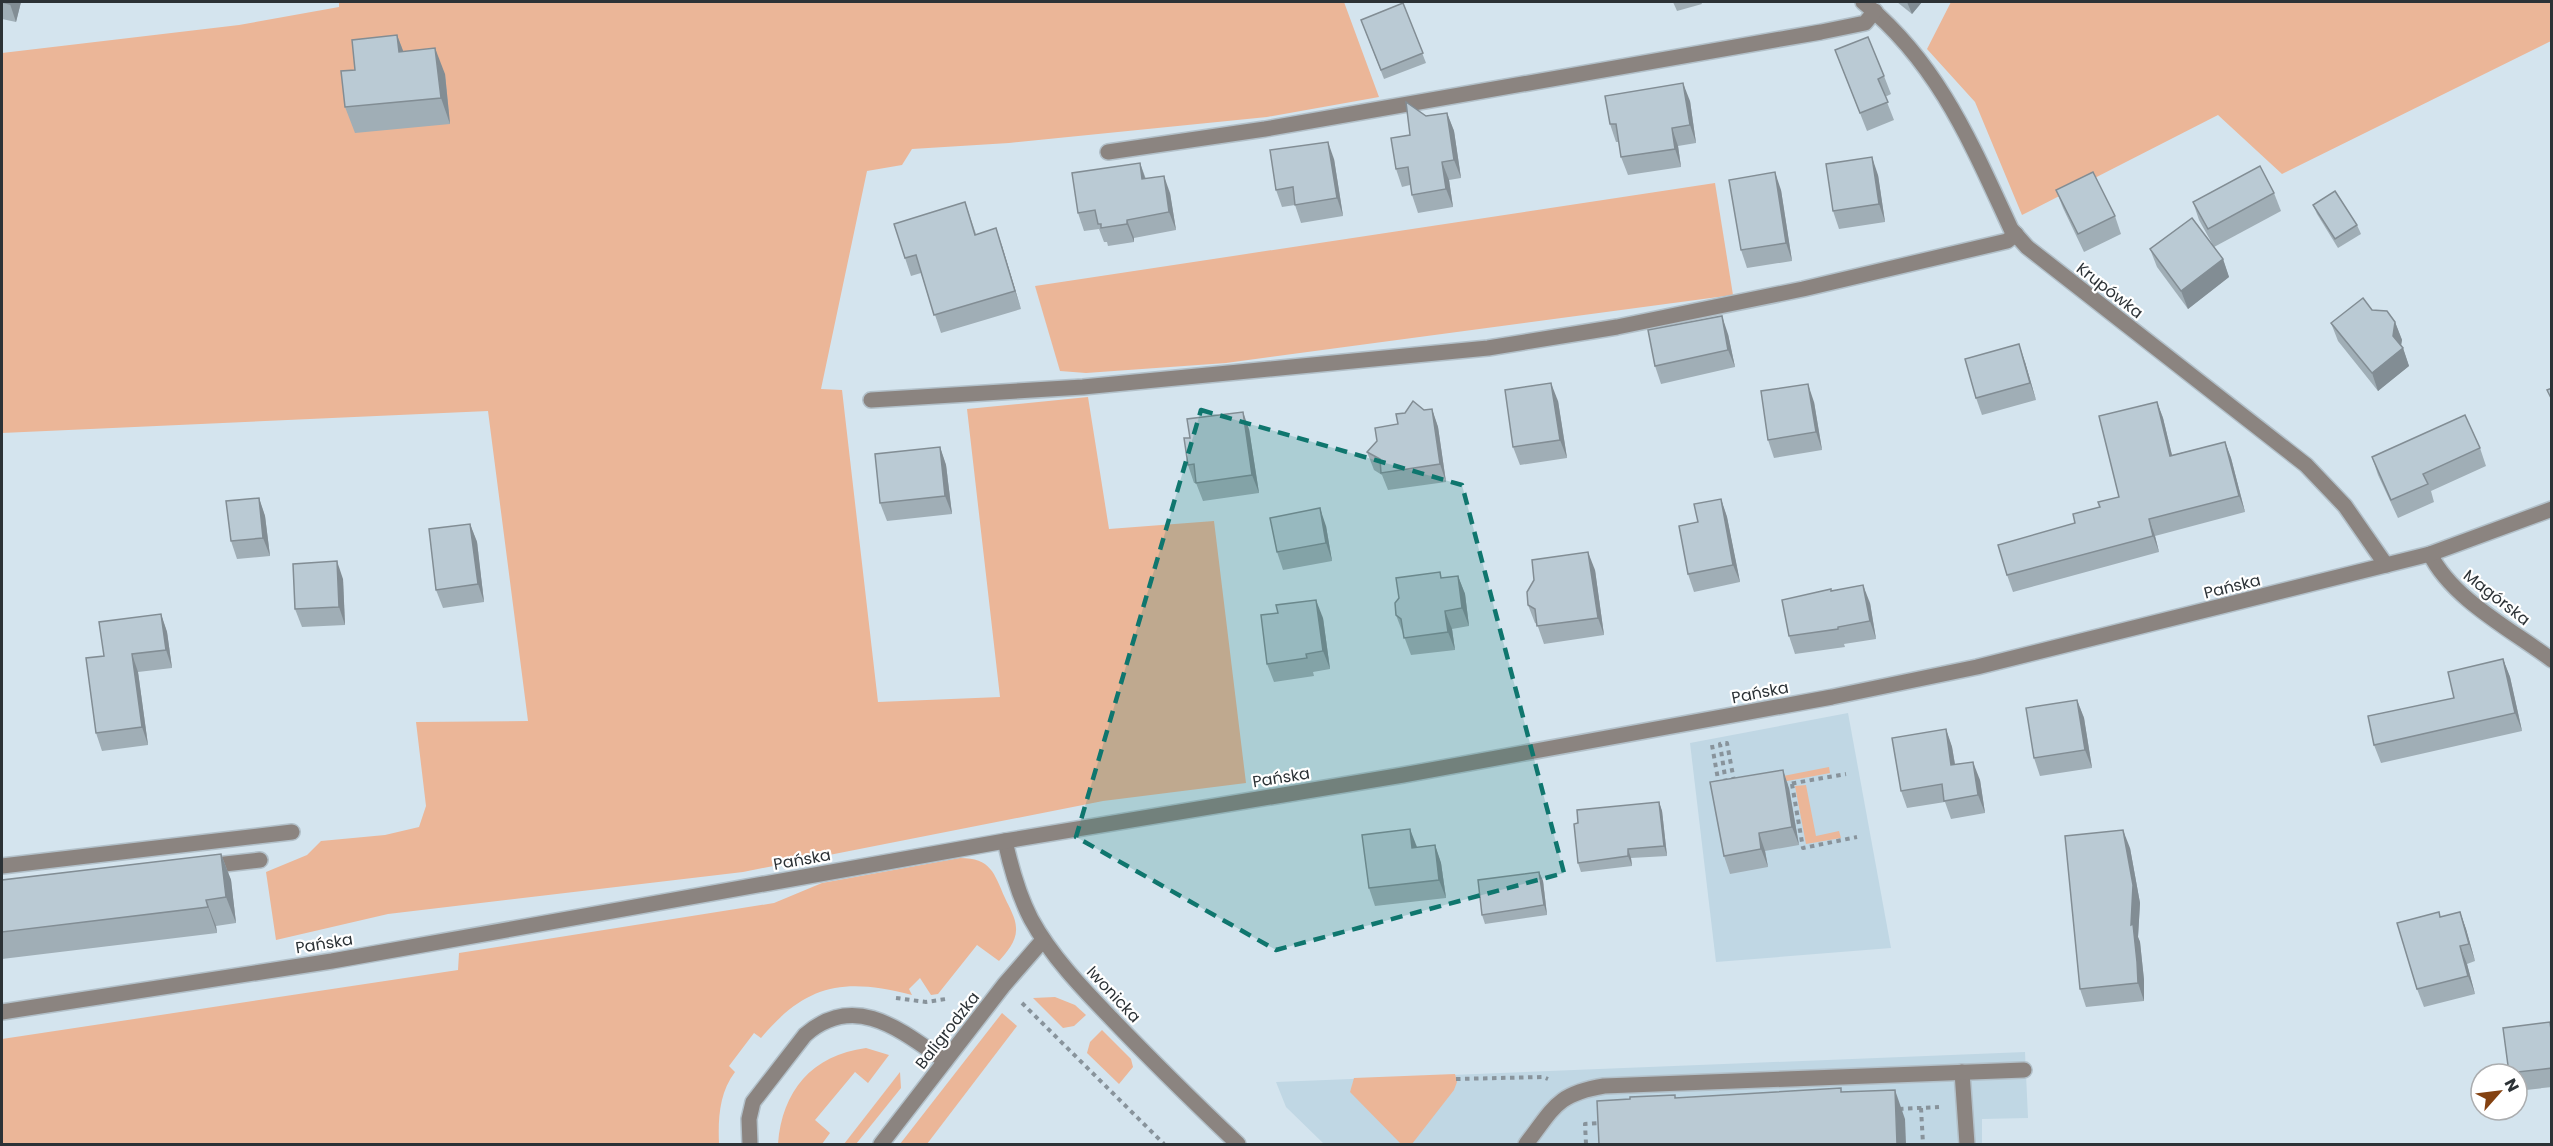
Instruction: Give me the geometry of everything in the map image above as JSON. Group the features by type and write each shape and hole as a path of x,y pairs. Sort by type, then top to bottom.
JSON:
{"street":[{"path":"1108,152 1265,129 1821,32 1865,23 1869,6"},
{"name":"Krupówka","path":"1869,6 1908,45 1943,91 2016,234 2051,267 2306,465 2345,506 2385,565"},
{"path":"870,400 1083,387 1488,348 1617,327 1803,289 2007,241 2016,234"},
{"name":"Pańska","path":"2,1012 332,961 1005,841 1403,775 1707,720 1977,667 2430,554 2552,508"},
{"name":"Magórska","path":"2430,554 2439,572 2468,599 2552,660"},
{"path":"2,866 292,832"},
{"name":"Iwonicka","path":"1005,841 1015,881 1030,917 1043,940 1071,976 1238,1144"},
{"path":"189,868 260,860"},
{"name":"Baligrodzka","path":"881,1144 1004,985 1043,940"},
{"path":"750,1144 749,1119 753,1102 806,1035 815,1026 836,1016 857,1015 881,1021 945,1061"},
{"path":"1526,1144 1550,1111 1565,1096 1581,1089 1604,1086 2024,1070"},
{"path":"1962,1072 1967,1144"}],"path":[{"path":"1707,720 1720,788 1723,793"},
{"path":"1727,786 1720,744 1727,743 1733,781 1741,780"},
{"path":"1781,786 1846,774"},
{"path":"1792,784 1803,848 1857,837"},
{"path":"1019,1000 1164,1144"},
{"path":"1456,1079 1543,1077 1552,1082 1565,1096"},
{"path":"1893,1109 1964,1106"},
{"path":"1922,1108 1923,1144"},
{"path":"1586,1144 1585,1124 1605,1123"}],"highlighted area":[{"path":"1201,410 1462,485 1564,873 1276,950 1076,837"}],"shaded area":[{"path":"339,2 1344,2 1379,97 1267,117 1009,143 912,149 902,165 867,171 821,389 842,390 878,702 1000,697 967,409 1088,397 1109,529 1214,521 1246,783 1103,801 743,872 388,914 276,940 266,872 307,855 321,841 385,835 419,827 426,806 416,722 528,721 488,411 2,433 2,53 239,25 339,7"},
{"path":"1951,2 2551,2 2551,41 2282,174 2218,115 2022,215 1975,102 1927,49"},
{"path":"1715,183 1733,295 1226,363 1086,373 1060,371 1035,286"},
{"path":"1848,713 1891,948 1716,962 1690,743"},
{"path":"1829,767 1830,773 1739,790 1738,785"},
{"path":"1806,785 1816,836 1839,831 1841,838 1806,844 1795,786"},
{"path":"960,858 985,864 998,881 1016,924 1015,937 1005,954 999,961 977,945 938,994 931,995 920,978 909,989 912,995 867,987 829,990 811,996 795,1006 761,1038 754,1033 729,1066 735,1072 723,1097 719,1116 719,1144 2,1144 2,1039 458,970 459,953 774,903 822,883"},
{"path":"1055,997 1075,1005 1086,1015 1074,1026 1063,1028 1033,998"},
{"path":"1002,1013 1017,1026 927,1144 900,1144"},
{"path":"1102,1030 1131,1059 1133,1067 1119,1084 1087,1053 1090,1042"},
{"path":"866,1048 889,1055 868,1083 855,1072 815,1120 830,1133 822,1144 778,1144 786,1108 793,1092 803,1079 815,1067 830,1058"},
{"path":"2025,1052 2028,1118 1982,1119 1982,1144 1324,1144 1286,1107 1276,1082"},
{"path":"900,1072 901,1088 856,1144 844,1144"},
{"path":"1455,1074 1457,1082 1454,1090 1412,1144 1401,1144 1350,1092 1354,1078"}],"building":[{"path":"1403,3 1423,53 1381,70 1361,20"},
{"path":"397,35 399,52 435,48 441,98 345,107 341,71 355,70 352,40"},
{"path":"1868,37 1884,76 1878,79 1888,102 1860,113 1835,50"},
{"path":"1683,83 1690,125 1672,128 1675,149 1621,157 1616,124 1610,124 1605,96"},
{"path":"1406,102 1426,116 1447,113 1454,160 1442,162 1446,189 1412,195 1408,167 1396,169 1391,138 1410,135"},
{"path":"1328,142 1337,198 1295,205 1293,187 1276,190 1270,150"},
{"path":"1872,157 1879,204 1833,211 1826,164"},
{"path":"1140,163 1142,179 1164,176 1169,212 1127,220 1127,224 1101,228 1095,210 1078,213 1072,173"},
{"path":"2260,166 2274,193 2208,229 2193,202"},
{"path":"1775,172 1786,243 1741,250 1729,180"},
{"path":"2093,172 2115,216 2078,234 2056,190"},
{"path":"2335,191 2357,225 2335,239 2313,205"},
{"path":"965,202 975,235 996,228 1015,291 934,315 916,255 905,258 894,224"},
{"path":"2192,218 2223,259 2181,291 2150,249"},
{"path":"2363,298 2372,310 2387,311 2395,322 2393,336 2403,348 2372,373 2331,323"},
{"path":"1722,316 1728,350 1655,366 1648,330"},
{"path":"2019,344 2030,383 1976,398 1965,359"},
{"path":"1551,383 1560,440 1513,447 1505,390"},
{"path":"1808,384 1816,432 1768,440 1761,391"},
{"path":"2552,388 2552,400 2547,390"},
{"path":"1413,401 1424,410 1432,409 1440,464 1381,473 1380,459 1367,452 1377,441 1375,428 1398,424 1396,414 1405,413"},
{"path":"2157,402 2170,456 2225,442 2239,496 2149,519 2153,536 2007,575 1998,545 2075,523 2073,514 2100,507 2098,502 2119,497 2099,416"},
{"path":"1243,412 1252,475 1196,483 1194,464 1188,465 1184,438 1190,438 1187,419"},
{"path":"2465,415 2480,448 2423,474 2428,484 2391,500 2372,457"},
{"path":"940,447 945,496 880,503 875,454"},
{"path":"259,498 263,538 231,541 226,501"},
{"path":"1721,499 1733,565 1688,574 1679,526 1698,522 1694,504"},
{"path":"1320,508 1326,543 1277,552 1270,518"},
{"path":"470,524 478,584 436,590 429,529"},
{"path":"1588,552 1598,618 1537,626 1535,609 1528,605 1527,592 1534,580 1532,560"},
{"path":"337,561 339,607 295,609 293,564"},
{"path":"1440,572 1441,578 1458,576 1462,608 1445,611 1448,632 1404,638 1401,619 1396,615 1395,603 1399,598 1396,578"},
{"path":"1863,585 1870,621 1838,627 1838,629 1789,636 1782,600 1831,589 1831,591"},
{"path":"1316,600 1323,651 1306,654 1307,658 1267,664 1261,615 1278,613 1276,605"},
{"path":"161,614 166,650 132,654 142,727 96,733 86,658 104,656 99,622"},
{"path":"2503,659 2515,713 2374,745 2368,716 2454,698 2448,672"},
{"path":"2077,700 2085,750 2034,758 2026,708"},
{"path":"1946,729 1951,765 1973,762 1978,795 1944,801 1942,784 1901,791 1892,738"},
{"path":"1783,770 1792,827 1759,833 1761,849 1724,856 1710,782"},
{"path":"1659,802 1664,846 1628,849 1628,856 1578,863 1574,824 1578,823 1577,810"},
{"path":"1410,829 1412,848 1435,845 1439,880 1369,888 1362,835"},
{"path":"2123,830 2133,885 2131,925 2133,924 2138,983 2080,989 2065,836"},
{"path":"221,854 226,897 206,900 208,907 2,932 2,880"},
{"path":"1539,872 1544,905 1482,915 1478,880"},
{"path":"2439,912 2440,917 2460,912 2469,944 2460,946 2468,976 2417,989 2397,923"},
{"path":"2550,1022 2552,1068 2529,1071 2529,1062 2508,1062 2503,1028"},
{"path":"1841,1088 1841,1092 1895,1090 1897,1144 1599,1144 1597,1101 1630,1099 1630,1097 1675,1095 1675,1098"}]}
